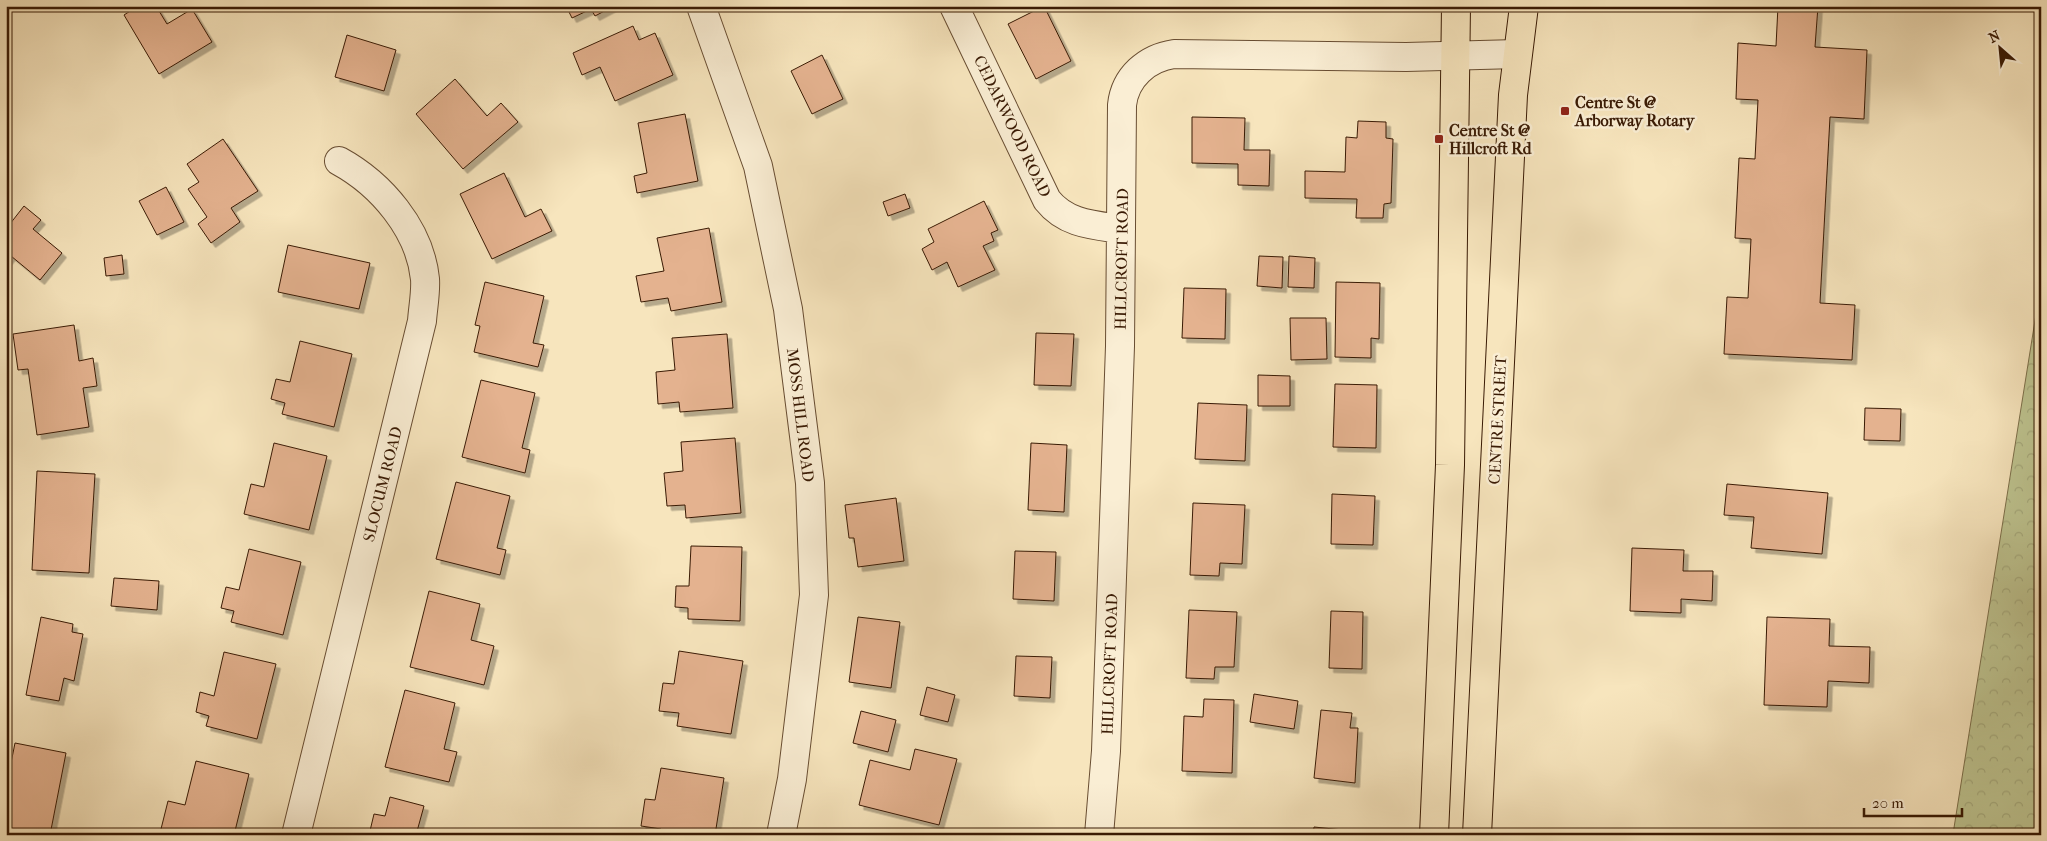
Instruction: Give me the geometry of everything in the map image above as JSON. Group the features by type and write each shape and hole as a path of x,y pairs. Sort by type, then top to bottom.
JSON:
{"highway":[{"path":"1434,835 1450,465 1456,6"},
{"name":"CENTRE STREET","path":"1477,835 1512,105 1524,6"}],"street":[{"name":"MOSS HILL ROAD","path":"701,6 758,166 788,309 810,483 814,595 792,779 781,835"},
{"name":"CEDARWOOD ROAD","path":"954,6 1043,191 1053,207 1064,216 1081,223 1121,229"},
{"name":"HILLCROFT ROAD","path":"1099,835 1106,751 1120,346 1123,100 1127,86 1136,74 1155,59 1174,54 1456,57 1517,54"},
{"name":"SLOCUM ROAD","path":"296,835 423,312 425,278 417,249 400,214 382,192 359,172 339,161"}],"green space":[{"path":"2041,283 2041,835 1953,834"}],"building":[{"path":"138,6 156,6 167,24 192,9 212,42 159,74 124,15"},
{"path":"566,6 614,6 595,16 591,9 572,18"},
{"path":"1044,6 1071,61 1036,79 1008,24"},
{"path":"1778,6 1818,6 1815,47 1867,50 1864,119 1830,117 1820,303 1855,305 1852,360 1724,354 1727,297 1748,298 1751,239 1735,238 1739,158 1755,159 1758,100 1736,99 1738,43 1776,46"},
{"path":"633,26 639,40 655,33 673,75 615,101 600,67 582,75 573,53"},
{"path":"347,35 396,50 384,91 335,77"},
{"path":"822,55 843,99 812,114 791,71"},
{"path":"455,79 487,116 501,103 518,122 463,169 416,114"},
{"path":"685,114 698,181 637,193 634,176 647,173 638,123"},
{"path":"1192,117 1245,118 1244,150 1270,150 1269,186 1238,185 1238,164 1192,163"},
{"path":"1358,121 1386,122 1386,138 1393,139 1391,203 1384,204 1383,218 1356,218 1357,199 1305,198 1305,171 1345,172 1346,137 1357,138"},
{"path":"223,139 258,191 231,208 240,222 211,243 198,224 207,217 188,189 199,182 187,164"},
{"path":"504,173 525,217 541,209 552,231 492,259 460,194"},
{"path":"166,187 184,222 157,235 139,201"},
{"path":"905,194 910,208 888,216 883,202"},
{"path":"984,201 998,230 991,233 994,241 983,246 995,270 958,287 947,262 932,270 922,249 934,242 928,229"},
{"path":"24,206 41,220 33,229 62,253 40,280 11,256 6,262 6,229"},
{"path":"709,228 722,302 671,311 668,298 641,302 636,276 664,271 657,238"},
{"path":"288,245 370,263 359,309 278,292"},
{"path":"122,255 124,274 106,276 104,258"},
{"path":"1259,256 1283,257 1282,288 1257,286"},
{"path":"1289,256 1315,258 1314,288 1288,287"},
{"path":"485,282 544,296 533,343 544,345 538,367 474,352 480,326 475,325"},
{"path":"1336,282 1380,283 1379,339 1371,338 1371,358 1335,357"},
{"path":"1184,288 1226,289 1225,339 1182,338"},
{"path":"1290,318 1326,318 1327,359 1291,360"},
{"path":"74,325 79,361 93,358 97,386 83,388 89,427 37,435 28,369 18,370 13,334"},
{"path":"1036,333 1074,334 1071,386 1034,385"},
{"path":"727,334 733,408 680,412 679,402 658,404 656,372 675,370 672,338"},
{"path":"300,341 352,354 334,427 282,414 285,403 271,399 276,379 290,382"},
{"path":"1258,375 1290,376 1290,406 1258,406"},
{"path":"481,380 535,393 522,448 530,450 525,473 462,457"},
{"path":"1335,384 1377,385 1376,448 1333,447"},
{"path":"1198,403 1247,405 1245,461 1195,459"},
{"path":"1865,408 1901,409 1900,441 1864,440"},
{"path":"735,438 741,513 686,518 685,505 667,506 664,473 683,471 681,442"},
{"path":"274,443 327,456 309,530 244,514 251,484 264,487"},
{"path":"1031,443 1067,445 1064,512 1028,510"},
{"path":"37,471 95,474 89,573 32,570"},
{"path":"456,482 510,496 497,548 506,550 500,575 436,559"},
{"path":"1727,484 1828,493 1822,554 1751,548 1754,517 1724,515"},
{"path":"1332,494 1375,496 1373,545 1331,544"},
{"path":"896,498 904,561 858,567 854,538 849,538 845,505"},
{"path":"1193,503 1245,505 1242,564 1220,563 1219,576 1190,575"},
{"path":"691,546 742,547 740,621 688,619 688,608 675,607 676,586 689,586"},
{"path":"1632,548 1684,550 1683,571 1713,571 1712,601 1681,599 1681,613 1630,611"},
{"path":"249,549 301,562 283,635 231,622 234,611 221,608 226,587 239,590"},
{"path":"1015,551 1056,552 1054,601 1013,599"},
{"path":"114,578 159,581 157,610 111,606"},
{"path":"429,591 480,604 471,640 494,646 484,685 410,667"},
{"path":"1189,610 1237,612 1234,667 1215,667 1214,679 1186,678"},
{"path":"1331,611 1363,612 1362,669 1329,668"},
{"path":"41,617 73,624 72,632 83,634 74,681 64,678 59,701 26,695"},
{"path":"858,617 900,622 891,688 849,682"},
{"path":"1767,617 1830,619 1829,646 1870,647 1869,683 1828,681 1827,707 1764,705"},
{"path":"679,651 743,661 731,734 677,726 679,713 659,711 663,683 674,684"},
{"path":"224,652 276,664 257,739 206,726 209,716 196,712 200,692 214,696"},
{"path":"1016,656 1052,657 1050,698 1014,696"},
{"path":"927,687 955,695 948,722 920,715"},
{"path":"405,690 455,703 444,749 457,752 449,782 385,767"},
{"path":"1254,694 1298,701 1294,729 1250,722"},
{"path":"1204,699 1234,700 1232,773 1182,771 1184,716 1203,717"},
{"path":"1321,710 1352,713 1350,728 1358,728 1355,783 1314,778"},
{"path":"861,711 896,720 888,752 853,743"},
{"path":"15,743 66,753 50,835 27,835 6,831 6,788"},
{"path":"915,749 957,759 939,825 859,805 870,760 910,770"},
{"path":"196,761 249,774 234,835 160,833 168,801 185,805"},
{"path":"661,768 724,778 715,835 660,835 661,829 641,826 645,799 655,800"},
{"path":"390,797 424,806 416,835 369,835 374,814 385,816"},
{"path":"1314,827 1353,831 1353,835 1313,835"}],"place":[{"name":"Centre St @ Arborway Rotary","path":"1565,111"},
{"name":"Centre St @ Hillcroft Rd","path":"1439,139"}]}
